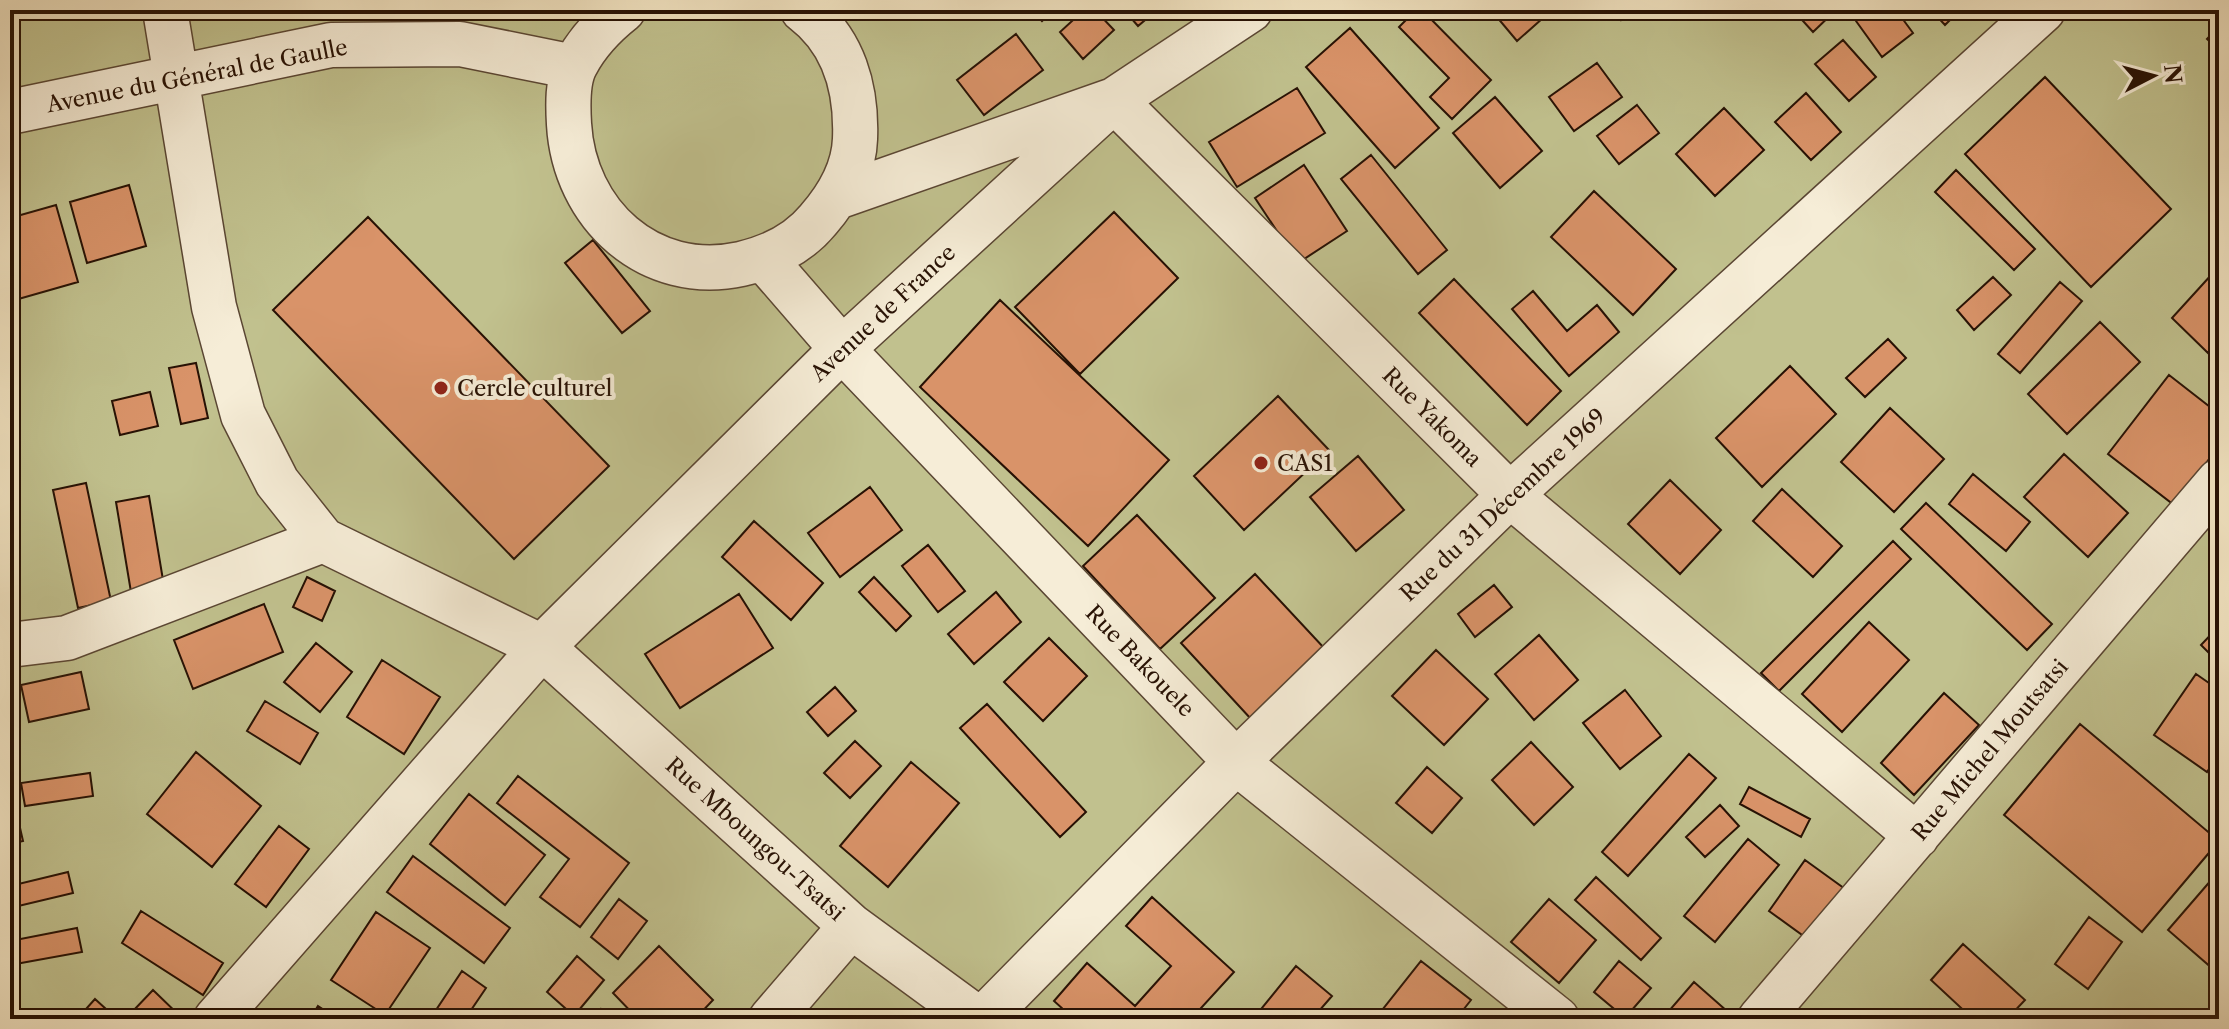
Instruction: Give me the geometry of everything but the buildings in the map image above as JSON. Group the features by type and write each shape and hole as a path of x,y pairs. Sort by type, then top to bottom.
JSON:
{"street":[{"path":"10,645 67,638 323,540 277,482 243,415 214,307 165,10"},
{"path":"623,10 604,25 574,67 568,110 570,152 584,191 610,225 643,250 682,265 723,268 764,259 806,234 837,197 854,152 856,105 843,60 817,21 803,10"},
{"name":"Avenue de France","path":"216,1019 542,647 842,349 1114,100 1250,10"},
{"name":"Rue du 31 Décembre 1969","path":"980,1019 1236,762 1510,495 2043,10"},
{"name":"Avenue du Général de Gaulle","path":"10,112 331,45 460,44 574,67"},
{"path":"837,197 1114,100"},
{"name":"Rue Yakoma","path":"1114,100 1510,495 1917,836"},
{"name":"Rue Bakouele","path":"764,259 842,349 1236,762 1557,1019"},
{"name":"Rue Michel Moutsatsi","path":"1760,1019 2219,481"},
{"name":"Rue Mboungou-Tsatsi","path":"323,540 542,647 851,926 980,1019"},
{"path":"771,1019 851,926"}],"green space":[{"path":"10,10 2219,10 2219,1019 10,1019"}],"place":[{"name":"Cercle culturel","path":"441,388"},
{"name":"CAS1","path":"1261,463"}]}
